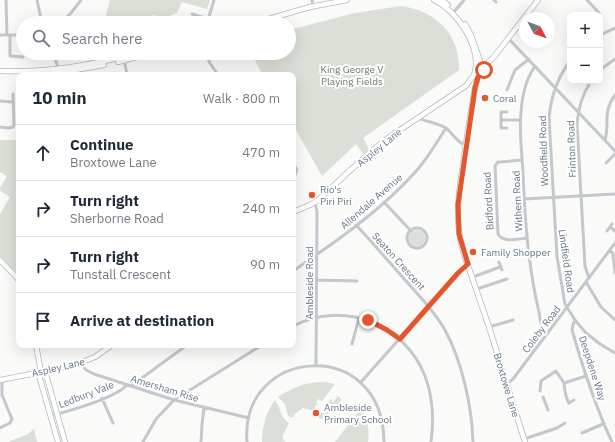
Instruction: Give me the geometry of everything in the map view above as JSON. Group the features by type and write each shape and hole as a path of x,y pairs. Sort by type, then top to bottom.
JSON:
{"main road":[{"path":"269,16 331,0"},
{"path":"276,16 313,4 347,0"},
{"path":"434,0 453,12"},
{"path":"440,0 458,19 468,36 478,62 485,65"},
{"name":"Broxtowe Lane","path":"524,441 460,238 458,193 478,77 485,68 485,65 537,0"},
{"path":"51,72 117,60"},
{"path":"475,88 470,88 468,85 474,75 478,62"},
{"path":"25,72 59,71"},
{"path":"0,73 16,72"},
{"path":"0,73 16,75"},
{"name":"Aspley Lane","path":"296,211 315,202 368,154 418,118 468,85"},
{"path":"0,260 16,277"},
{"path":"37,348 50,416 58,442"},
{"name":"Aspley Lane","path":"1,380 81,363 95,357 108,348"},
{"path":"41,372 57,414 65,442"}],"street":[{"path":"6,0 10,56 16,56"},
{"path":"37,0 40,16"},
{"path":"70,16 81,0"},
{"path":"209,16 214,0"},
{"path":"453,12 464,0"},
{"path":"588,0 599,12"},
{"path":"192,14 196,16"},
{"path":"603,34 615,28"},
{"path":"0,35 16,35"},
{"path":"508,38 615,152 606,163"},
{"path":"507,90 515,70 528,59"},
{"path":"603,68 615,59"},
{"path":"55,60 59,71"},
{"path":"123,60 126,72"},
{"path":"208,60 216,72"},
{"name":"Withern Road","path":"535,66 532,70 525,90 520,120 524,199 532,282 542,326 546,335"},
{"name":"Woodfield Road","path":"553,198 549,118 551,101 555,87 567,66"},
{"name":"Frinton Road","path":"588,84 582,96 577,124 585,266 588,280 598,304 615,320"},
{"path":"0,127 13,127 13,94"},
{"path":"605,140 606,114 615,95"},
{"path":"0,101 13,102"},
{"path":"507,112 501,112 501,128 507,128"},
{"path":"423,115 428,122"},
{"path":"418,118 446,128 461,144 466,146"},
{"path":"501,120 520,120"},
{"name":"Allendale Avenue","path":"296,269 356,225 384,202 419,167 446,128"},
{"name":"Bidford Road","path":"522,160 501,162 496,164 494,169 499,236 505,239 527,238"},
{"path":"524,199 615,194"},
{"name":"Lindfield Road","path":"553,198 557,257 567,307 575,320 595,341 615,353"},
{"name":"Ambleside Road","path":"315,202 317,212 316,365"},
{"path":"384,202 411,231"},
{"name":"Seaton Crescent","path":"356,225 428,306 444,330 456,356 468,401 473,442"},
{"path":"607,231 611,226 615,231"},
{"path":"414,228 420,228 427,235 427,242 421,248 414,248 407,242 407,235 411,231 414,228"},
{"name":"Coleby Road","path":"507,384 513,380 615,243"},
{"path":"610,250 613,254 615,272"},
{"path":"499,262 502,270"},
{"path":"361,382 428,306 468,264"},
{"path":"473,277 500,266"},
{"path":"477,289 507,279"},
{"path":"316,280 357,281"},
{"path":"296,325 316,317 340,315 359,318 379,326 400,339 416,359 428,386 433,415 431,442"},
{"path":"352,344 359,318"},
{"path":"489,327 513,320"},
{"name":"Deepdene Way","path":"575,320 572,330 603,424 612,442"},
{"path":"129,385 183,348"},
{"path":"143,442 156,419 174,400 257,348"},
{"name":"Amersham Rise","path":"81,363 88,372 174,400 248,418"},
{"path":"247,442 248,418 254,402 270,382 291,370 316,365 337,368 355,377 361,382 376,402 380,411 384,425 384,442"},
{"path":"540,391 541,381 556,371 564,383 566,397 569,403 574,400"},
{"path":"564,383 586,376"},
{"path":"0,428 10,423 12,419 2,395 1,380"},
{"name":"Ledbury Vale","path":"50,416 102,398 129,385"},
{"path":"543,397 548,410"},
{"path":"102,398 113,423"},
{"path":"201,442 204,408"},
{"path":"524,441 566,423"},
{"path":"582,433 603,424"}],"green space":[{"path":"110,0 210,0 207,9 182,2 177,13 169,16 106,16"},
{"name":"King George V Playing Fields","path":"401,6 425,13 444,26 450,35 458,57 459,70 363,138 369,149 363,154 356,144 322,176 296,130 296,72 261,72 255,60 296,60 296,28 355,13"},
{"path":"0,140 16,140 16,272 0,256 0,214 10,197 0,191 0,188 7,176 0,172"},
{"path":"414,230 420,230 425,235 423,244 420,246 414,246 409,241 409,235"},
{"path":"324,382 335,384 322,401 319,399 316,402 318,404 314,407 321,412 325,413 323,412 327,408 325,406 331,399 333,401 328,408 338,396 342,400 323,419 319,418 315,411 303,408 292,418 288,416 285,404 278,397 300,386 310,383"},
{"path":"275,400 282,416 289,423 283,435 283,440 286,442 262,442 265,420"},
{"path":"361,408 368,425 368,442 335,442 351,421 353,421 354,417"},
{"path":"34,429 37,442 8,442 28,434"}],"place":[{"name":"Coral","path":"485,98"},
{"name":"Rio's Piri Piri","path":"312,195"},
{"name":"Family Shopper","path":"473,252"},
{"name":"Ambleside Primary School","path":"316,413"}],"route":[{"path":"368,320 400,339 463,267 468,264 459,234 458,193 475,88 478,77 484,70"}]}
